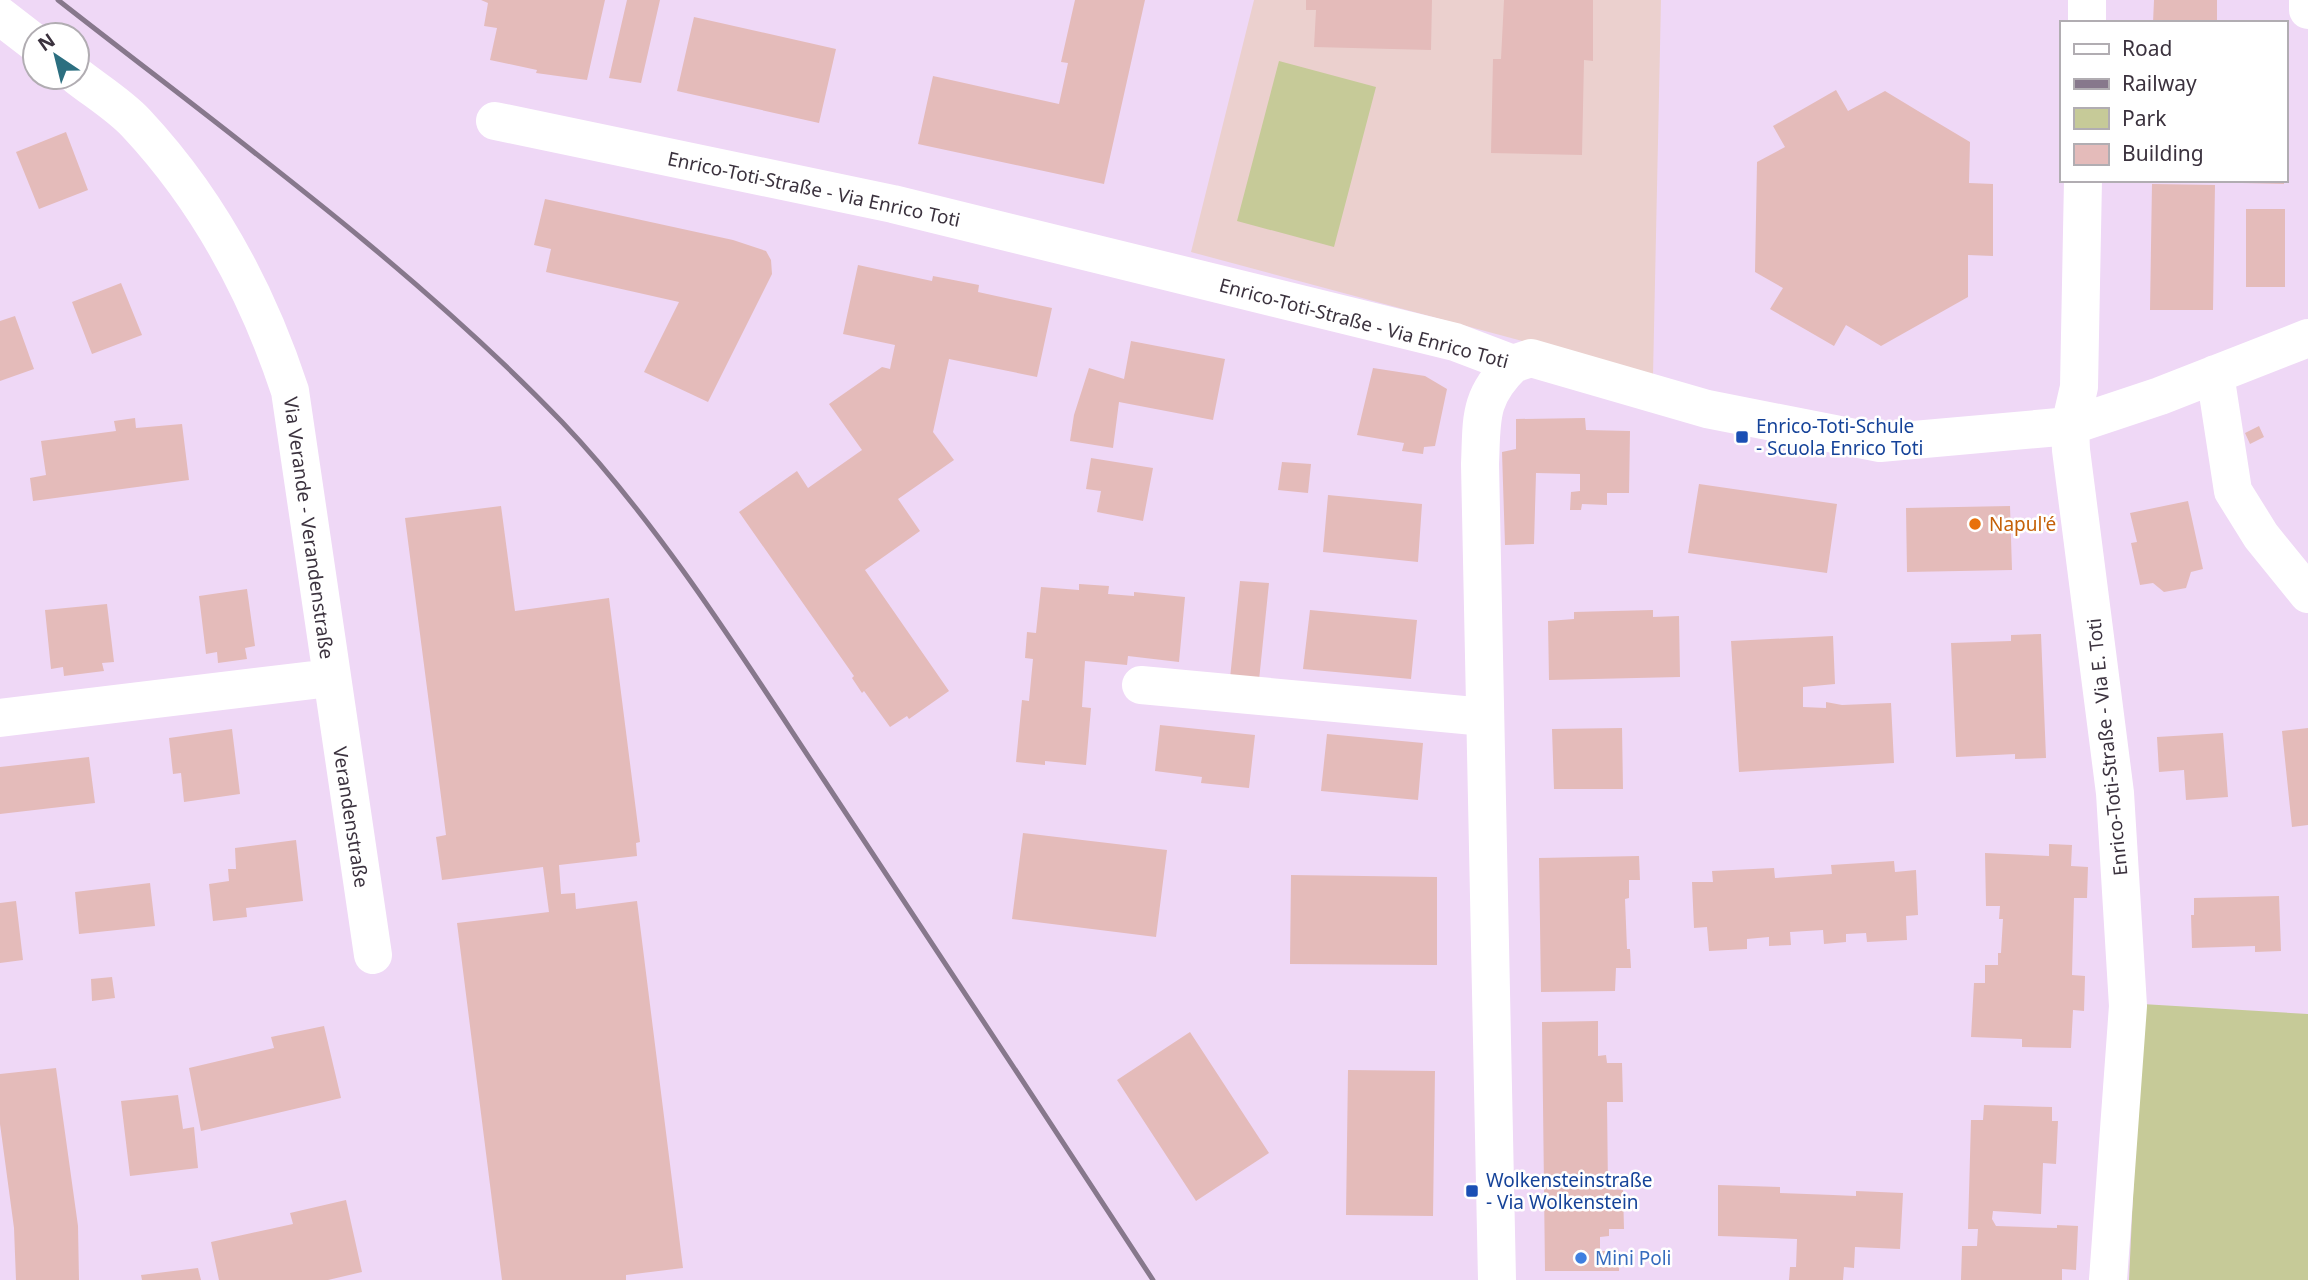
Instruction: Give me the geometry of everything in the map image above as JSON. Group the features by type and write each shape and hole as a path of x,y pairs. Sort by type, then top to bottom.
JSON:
{"street":[{"path":"2087,0 2087,21"},
{"path":"2308,0 2308,10"},
{"path":"0,16 21,32"},
{"name":"Via Verande - Verandenstraße","path":"0,718 330,678 290,391 271,333 211,216 135,122 91,87"},
{"name":"Enrico-Toti-Straße - Via Enrico Toti","path":"495,121 893,204 1455,342 1513,364 1531,358 1719,412 1880,443 2070,426 2308,338"},
{"name":"Enrico-Toti-Straße - Via E. Toti","path":"2083,182 2079,387 2070,426 2115,793 2128,1006 2108,1280"},
{"path":"1497,1280 1480,464 1483,405 1499,377 1513,364"},
{"path":"2214,374 2233,491 2261,536 2308,594"},
{"name":"Verandenstraße","path":"330,678 373,956"},
{"path":"1141,685 1485,717"}],"shaded area":[{"path":"1254,0 1661,0 1653,376 1191,252"}],"green space":[{"path":"1279,61 1376,87 1334,247 1237,221"},
{"path":"2142,1004 2308,1014 2308,1280 2129,1280"}],"building":[{"path":"481,0 605,0 587,80 536,73 537,70 490,60 497,28 484,26 488,3"},
{"path":"627,0 660,0 641,83 609,78"},
{"path":"1075,0 1145,0 1104,184 918,144 933,76 1059,104 1068,63 1061,62"},
{"path":"1306,0 1432,0 1431,50 1314,47 1316,10 1306,10"},
{"path":"1504,0 1593,0 1593,61 1584,60 1582,155 1491,153 1493,59 1501,59"},
{"path":"2154,0 2217,0 2217,21 2153,21"},
{"path":"694,17 836,49 819,123 677,91"},
{"path":"1836,90 1848,111 1885,91 1970,142 1969,183 1993,184 1993,256 1968,255 1968,297 1881,346 1846,325 1834,346 1770,309 1783,288 1755,272 1757,162 1785,147 1773,126"},
{"path":"66,132 88,190 39,209 16,152"},
{"path":"2284,182 2284,184 2242,183"},
{"path":"2152,184 2215,185 2213,310 2150,310"},
{"path":"545,199 733,240 766,251 771,260 772,274 708,402 644,372 679,302 546,272 551,249 534,245"},
{"path":"2246,209 2285,209 2285,287 2246,287"},
{"path":"858,265 932,281 933,276 979,285 978,292 1052,308 1037,377 949,359 933,432 954,460 898,499 920,531 865,570 949,691 909,719 907,716 890,727 864,691 862,693 852,678 854,676 739,512 797,471 808,488 862,450 829,404 882,367 890,369 895,345 843,334"},
{"path":"121,283 142,335 92,354 72,302"},
{"path":"15,316 34,369 0,381 0,321"},
{"path":"1131,341 1225,359 1213,420 1119,402 1113,448 1070,441 1074,415 1089,368 1124,379"},
{"path":"1373,368 1425,376 1447,389 1435,446 1424,447 1423,454 1402,451 1404,443 1357,435"},
{"path":"135,418 136,428 182,424 189,480 33,501 30,478 46,475 41,441 116,431 114,421"},
{"path":"1585,418 1586,430 1630,431 1629,493 1607,493 1607,505 1582,504 1581,510 1570,510 1571,492 1580,491 1580,474 1536,473 1534,544 1505,545 1502,452 1516,449 1516,419"},
{"path":"2259,426 2264,437 2250,444 2245,433"},
{"path":"1091,458 1153,468 1143,521 1097,512 1101,491 1086,489"},
{"path":"1282,462 1311,464 1308,493 1278,490"},
{"path":"1699,484 1837,504 1827,573 1688,553"},
{"path":"1328,495 1422,504 1418,562 1323,552"},
{"path":"2188,501 2203,569 2191,572 2186,588 2164,592 2153,583 2140,585 2131,543 2137,542 2130,513"},
{"path":"501,506 515,611 609,598 640,842 636,843 637,856 559,865 561,894 575,893 576,909 637,901 683,1268 626,1275 626,1280 502,1280 457,923 549,912 543,867 442,880 436,837 446,835 405,518"},
{"path":"2010,506 2012,570 1907,572 1906,508"},
{"path":"1240,581 1269,583 1258,690 1229,688"},
{"path":"1079,584 1109,586 1108,594 1134,596 1134,592 1185,597 1179,662 1128,656 1127,665 1085,661 1082,707 1091,708 1086,765 1045,761 1045,765 1016,762 1022,700 1029,701 1033,659 1025,658 1027,632 1036,633 1041,587 1079,590"},
{"path":"247,589 255,646 245,648 247,659 218,663 217,652 206,654 199,596"},
{"path":"107,604 114,662 102,663 104,671 64,676 63,667 51,669 45,610"},
{"path":"1310,610 1417,620 1411,679 1303,669"},
{"path":"1653,610 1653,617 1679,616 1680,677 1549,680 1548,621 1574,619 1574,612"},
{"path":"2041,634 2046,758 2015,759 2015,754 1956,757 1951,643 2011,641 2011,635"},
{"path":"1833,636 1835,684 1803,687 1803,707 1826,708 1826,702 1842,705 1891,703 1894,763 1739,772 1731,641"},
{"path":"1160,725 1255,735 1249,788 1201,783 1202,777 1155,771"},
{"path":"1622,728 1623,789 1554,789 1552,729"},
{"path":"2308,728 2308,825 2292,827 2282,731"},
{"path":"232,729 240,794 184,802 181,773 173,774 169,738"},
{"path":"2223,733 2228,797 2186,800 2184,770 2159,772 2157,737"},
{"path":"1327,734 1423,743 1418,800 1321,791"},
{"path":"89,757 95,803 0,814 0,767"},
{"path":"1023,833 1167,850 1156,937 1012,919"},
{"path":"296,840 303,901 246,908 247,917 213,921 209,884 229,881 228,869 236,869 235,848"},
{"path":"2049,844 2072,845 2071,866 2088,867 2087,898 2074,898 2072,975 2085,976 2084,1011 2073,1010 2071,1048 2022,1047 2022,1039 1971,1037 1974,983 1985,983 1985,965 1998,965 1998,953 2001,953 2003,919 1999,919 2000,906 1986,906 1985,853 2049,856"},
{"path":"1639,856 1640,880 1629,880 1629,898 1625,899 1627,949 1630,949 1631,968 1616,968 1615,991 1541,992 1539,858"},
{"path":"1894,861 1895,872 1916,870 1918,915 1906,916 1907,940 1867,942 1866,933 1846,934 1846,942 1824,944 1823,930 1790,932 1791,945 1769,946 1769,937 1747,939 1747,949 1709,951 1707,927 1694,928 1692,882 1713,882 1712,871 1774,868 1775,878 1832,874 1831,865"},
{"path":"1291,875 1437,877 1437,965 1290,964"},
{"path":"150,883 155,926 79,934 75,892"},
{"path":"2279,896 2281,951 2255,952 2255,946 2192,948 2191,915 2194,915 2194,898"},
{"path":"16,901 23,960 0,963 0,903"},
{"path":"112,977 115,998 92,1001 91,979"},
{"path":"1598,1021 1598,1056 1606,1055 1607,1063 1622,1063 1623,1102 1607,1102 1608,1189 1623,1190 1624,1229 1609,1229 1609,1236 1600,1237 1600,1251 1619,1251 1619,1271 1545,1271 1542,1022"},
{"path":"324,1026 341,1098 201,1131 189,1068 274,1048 271,1037"},
{"path":"1190,1032 1269,1153 1196,1201 1117,1080"},
{"path":"56,1068 78,1226 79,1280 16,1280 14,1228 0,1124 0,1074"},
{"path":"1348,1070 1435,1071 1433,1216 1346,1215"},
{"path":"178,1095 183,1129 194,1127 198,1168 130,1176 121,1101"},
{"path":"1984,1105 2052,1107 2052,1121 2058,1121 2056,1164 2043,1163 2041,1214 1993,1211 1992,1219 1996,1226 2078,1226 2076,1270 2062,1269 2062,1280 1961,1280 1962,1246 1977,1246 1978,1229 1968,1229 1971,1120 1983,1120"},
{"path":"1718,1185 1780,1187 1780,1193 1856,1196 1856,1191 1903,1193 1900,1249 1855,1247 1854,1268 1844,1267 1843,1280 1789,1280 1790,1267 1796,1267 1797,1239 1718,1236"},
{"path":"346,1200 362,1272 328,1280 219,1280 211,1242 293,1224 290,1213"},
{"path":"198,1268 201,1280 142,1280 141,1275"}],"railway":[{"path":"58,0 318,202 381,255 504,364 598,462 668,550 732,642 1153,1280"}],"place":[{"name":"Enrico-Toti-Schule - Scuola Enrico Toti","path":"1742,437"},
{"name":"Napul'é","path":"1975,524"},
{"name":"Wolkensteinstraße - Via Wolkenstein","path":"1472,1191"},
{"name":"Mini Poli","path":"1581,1258"}]}
